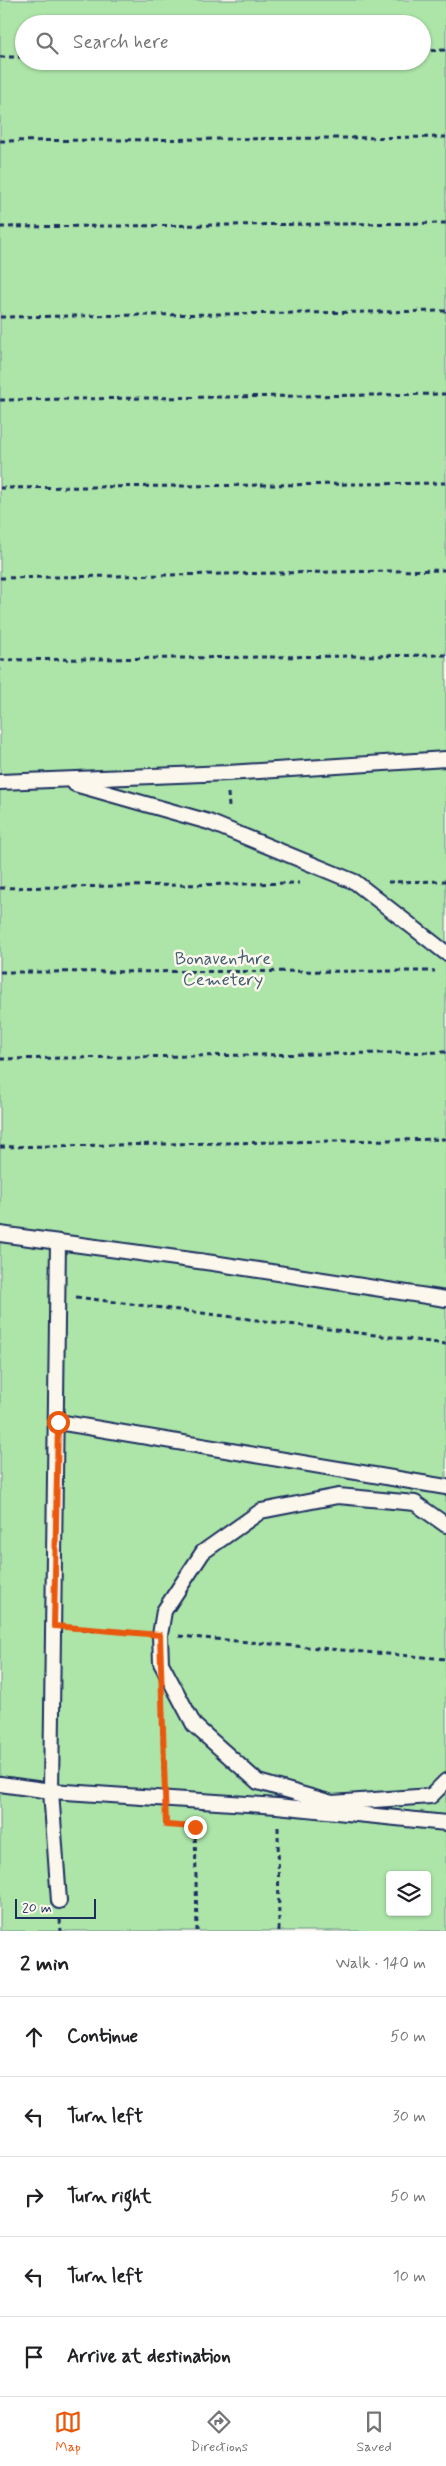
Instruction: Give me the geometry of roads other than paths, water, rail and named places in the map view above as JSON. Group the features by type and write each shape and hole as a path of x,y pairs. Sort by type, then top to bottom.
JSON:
{"lane":[{"path":"0,782 64,781 228,773 446,759"},
{"path":"64,781 209,822 354,882 446,952"},
{"path":"0,1234 446,1299"},
{"path":"58,1242 58,1422 51,1791 59,1901"},
{"path":"58,1422 446,1487"},
{"path":"446,1525 415,1503 338,1496 261,1511 202,1552 164,1611 160,1635 161,1663 194,1725 258,1782 332,1802 431,1796 446,1781"},
{"path":"0,1784 51,1791 277,1806 446,1823"}],"park label":[{"name":"Bonaventure Cemetery","path":"223,968"}]}
